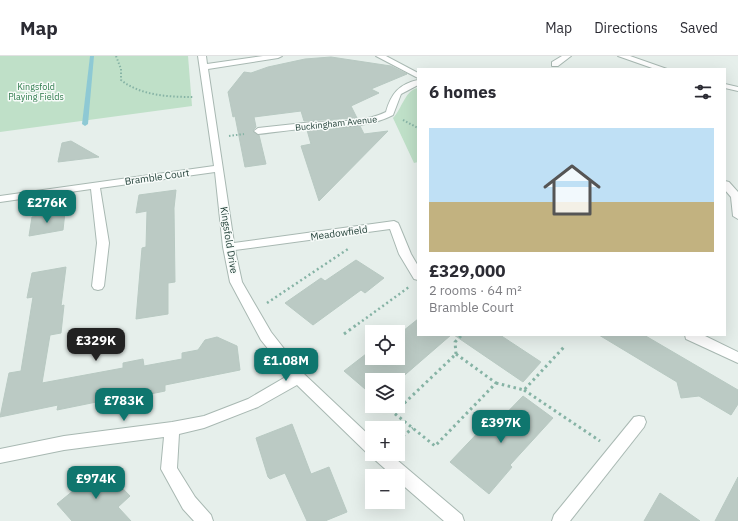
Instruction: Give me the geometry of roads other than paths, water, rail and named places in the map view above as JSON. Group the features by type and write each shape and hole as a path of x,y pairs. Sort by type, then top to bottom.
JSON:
{"street":[{"name":"Kingsfold Drive","path":"202,56 229,247 236,282 266,336 298,377 365,441"},
{"path":"204,67 278,56"},
{"path":"380,56 417,75"},
{"path":"555,64 567,56"},
{"path":"622,56 660,68"},
{"name":"Buckingham Avenue","path":"258,132 313,125 346,124 380,119 390,113 394,98 398,91 417,82"},
{"path":"726,86 738,89"},
{"name":"Bramble Court","path":"0,199 219,168"},
{"path":"95,185 103,243 98,286"},
{"path":"726,185 736,196 738,216"},
{"name":"Meadowfield","path":"229,247 394,225 405,254 417,274"},
{"path":"693,336 738,358"},
{"path":"0,456 64,443 172,429 204,422 253,403 298,377"},
{"path":"560,521 616,453 639,422"},
{"path":"172,429 169,470 189,504 205,521"},
{"path":"387,461 456,521"}],"waterway":[{"path":"85,124 92,56"}],"park label":[{"name":"Kingsfold Playing Fields","path":"36,92"}]}
